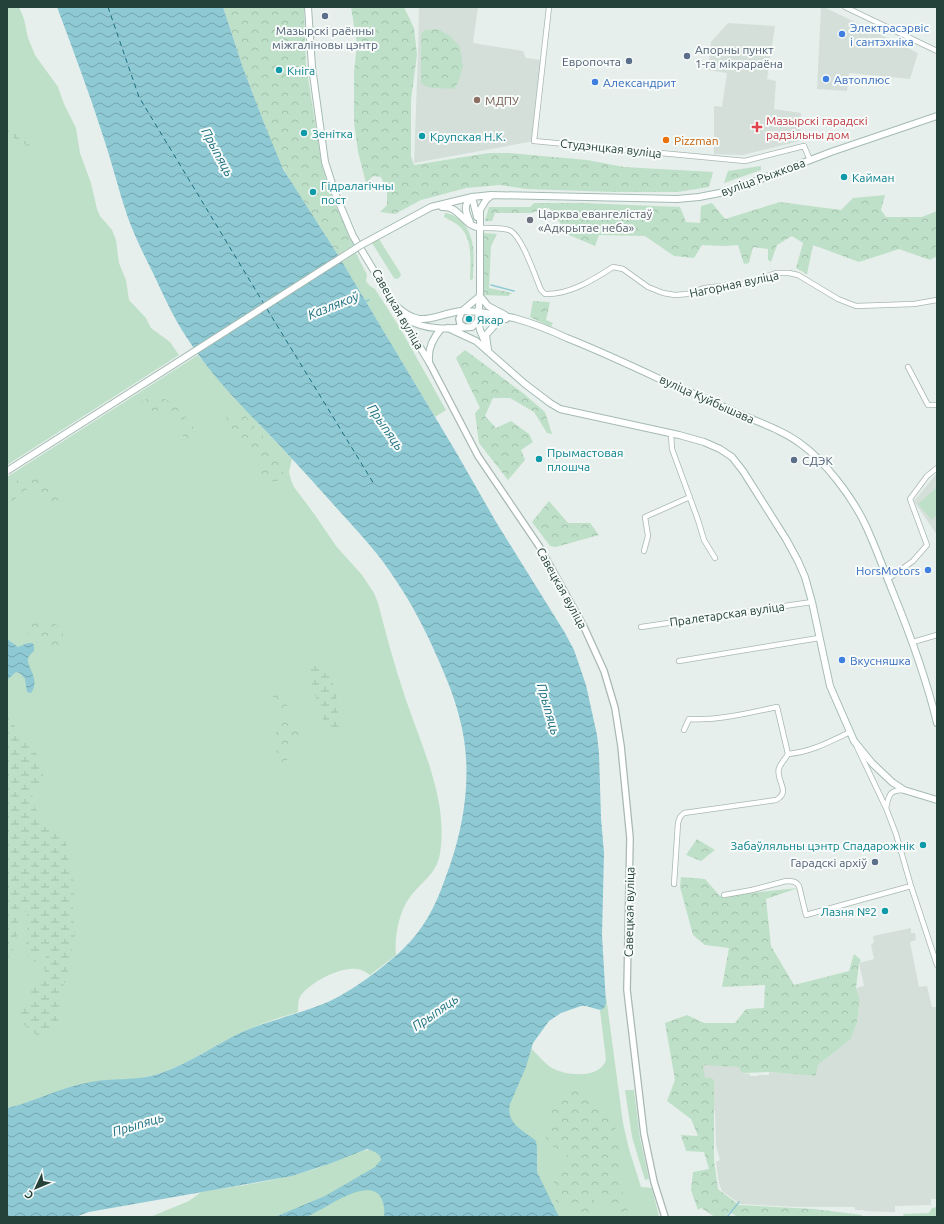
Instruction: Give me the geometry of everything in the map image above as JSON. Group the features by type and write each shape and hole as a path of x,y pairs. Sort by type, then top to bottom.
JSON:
{"main road":[{"name":"Савецкая вуліца","path":"308,7 312,67 324,162 353,236 429,362"},
{"name":"вуліца Рыжкова","path":"7,471 355,249 430,207 472,198 490,196 677,199 699,197 730,191 810,160 937,116"},
{"path":"488,350 480,330 478,320 480,296 479,228 480,210 490,196"},
{"path":"470,224 465,209 467,202 472,198 479,228"},
{"path":"430,207 447,207 456,210 470,224 479,228"},
{"path":"462,311 480,296"},
{"path":"480,296 488,306 512,318"},
{"name":"вуліца Куйбышава","path":"395,305 403,313 420,320 429,320 462,311 479,312 512,318 533,324 593,348 700,397 785,433 803,445 825,467 844,490 864,523 913,642 922,667 937,723"},
{"path":"395,305 403,317 421,326 444,329 476,340 525,384 560,409 704,442 720,449 732,457 743,470 786,539 800,567 812,602 830,686 854,741 882,773 892,782 904,790 937,800"},
{"path":"488,350 486,336 491,328 499,320 512,318"},
{"path":"416,340 418,329 429,320"},
{"path":"429,362 428,352 436,335 444,329 472,327 478,320"}],"street":[{"name":"Студэнцкая вуліца","path":"548,7 534,141 745,161 804,146 810,160"},
{"path":"845,7 937,51"},
{"name":"Нагорная вуліца","path":"479,228 510,230 518,238 541,290 545,294 564,292 594,279 614,267 623,269 648,287 663,293 675,295 687,294 704,288 749,283 776,273 789,273 798,275 838,299 856,306 914,304 937,300"},
{"path":"462,311 459,319 460,324 465,327"},
{"name":"Савецкая вуліца","path":"429,362 478,456 539,546 584,627 604,671 615,708 621,746 630,838 626,990 644,1134 654,1182 665,1217"},
{"path":"908,367 928,405 937,405"},
{"path":"671,434 672,449 704,540 715,558"},
{"path":"888,579 913,562 927,545 910,499 927,476 937,468"},
{"path":"644,551 648,536 645,517 690,497"},
{"name":"Пралетарская вуліца","path":"641,627 812,602"},
{"path":"913,642 937,635"},
{"path":"679,661 819,638"},
{"path":"674,884 678,823 682,815 684,813 776,800 781,797 783,792 779,776 779,768 788,754 776,707 733,716 695,720 688,719 684,730"},
{"path":"788,754 803,752 820,747 850,732"},
{"path":"854,741 886,808 896,834 911,886 937,965"},
{"path":"886,808 890,794 894,790 904,790"},
{"path":"724,895 752,890 786,881 792,881 799,886 806,915 911,886"}],"shaded area":[{"name":"МДПУ","path":"419,7 478,7 473,43 523,51 526,58 542,60 534,141 414,163"},
{"path":"821,7 824,7 918,53 910,79 849,73 847,91 817,89"},
{"name":"Мазырскі гарадскі радзільны дом","path":"728,23 775,26 767,79 776,81 774,109 801,113 800,141 743,155 714,154 714,106 722,107 727,73 708,70 711,42"},
{"path":"937,473 937,535 914,501"},
{"path":"911,928 911,933 915,933 916,940 910,942 919,987 927,986 932,1007 937,1007 937,1199 931,1199 931,1205 895,1206 895,1212 855,1210 855,1207 798,1207 740,1204 722,1191 719,1183 716,1162 720,1160 716,1145 715,1110 713,1109 711,1078 704,1078 703,1064 740,1067 742,1073 750,1074 750,1076 769,1075 769,1072 816,1076 818,1065 851,1039 857,1023 860,1000 856,988 864,986 859,963 874,959 871,944 874,943 873,936"}],"green space":[{"path":"7,7 19,7 24,19 28,38 35,55 58,87 64,104 76,128 80,153 91,183 97,209 100,216 112,230 116,240 119,263 126,280 129,300 146,318 151,328 170,342 179,355 7,465"},
{"path":"223,7 304,7 306,65 322,166 334,203 355,244 338,255 291,182 277,157 243,68"},
{"path":"351,7 404,7 414,28 417,55 411,100 411,157 414,165 489,153 509,153 587,160 624,167 713,172 709,187 678,192 612,192 527,189 500,185 466,188 421,200 395,214 380,212 387,205 387,192 381,177 373,176 366,183 358,152 354,122 354,72 357,44"},
{"path":"438,29 450,36 460,47 463,66 458,83 454,89 431,88 421,83 421,34 425,30"},
{"path":"7,125 34,142 36,144 35,146 30,147 7,134"},
{"path":"761,166 761,170 724,183 728,171"},
{"path":"885,195 881,210 886,217 922,217 937,211 937,256 930,260 899,249 859,262 813,245 807,274 796,268 803,243 792,236 777,245 771,262 768,260 768,249 753,247 749,263 744,264 738,245 702,245 694,258 674,256 645,236 599,235 595,246 569,235 549,208 530,213 495,213 492,221 485,221 489,207 530,207 534,203 582,203 680,207 686,222 700,223 701,206 712,203 725,219 780,202 841,210 853,198"},
{"path":"445,213 453,215 460,220 468,230 471,237 473,244 473,279 470,280 470,251 467,237 458,225 444,217"},
{"path":"483,233 497,234 491,246 489,288 512,293 508,296 483,295"},
{"path":"379,239 401,274 397,279 394,278 372,243"},
{"path":"356,253 367,275 366,281 375,289 400,328 446,410 435,417 342,262"},
{"path":"533,301 550,302 546,320 553,323 551,327 530,317"},
{"path":"465,350 523,393 545,412 552,434 547,433 534,412 510,398 493,398 485,416 496,428 511,421 529,434 533,442 521,450 525,460 508,480 479,443 475,413 480,408 456,358"},
{"path":"198,355 229,392 292,459 289,472 294,487 336,546 362,575 374,593 400,683 425,752 437,792 442,833 440,853 436,866 432,872 406,903 398,925 396,955 370,975 356,969 349,969 332,974 316,982 303,993 299,999 298,1012 245,1031 162,1073 7,1108 7,477"},
{"path":"152,397 166,400 173,404 197,432 197,440 193,443 185,439 175,420 168,413 161,410 148,412 141,411 138,406 140,402"},
{"path":"236,412 244,414 272,446 280,458 283,470 280,479 277,481 272,482 261,476 256,458 237,436 226,427 226,418 231,413"},
{"path":"31,474 44,478 52,484 61,495 58,500 55,502 51,501 35,490 27,489 14,500 7,502 7,487 25,475"},
{"path":"937,487 937,515 932,520 918,504"},
{"path":"549,501 568,523 590,523 599,535 556,547 550,546 532,522"},
{"path":"39,619 52,622 59,627 64,638 62,643 56,646 48,646 39,644 32,639 27,633 26,625 33,620"},
{"path":"315,665 321,666 326,670 333,683 337,699 339,722 338,731 336,733 330,731 326,727 316,699 310,676 311,669"},
{"path":"278,690 284,691 288,697 286,711 287,716 300,736 299,741 292,749 287,760 281,765 278,763 274,739 280,721 273,693"},
{"path":"7,713 13,724 37,755 43,767 43,779 33,790 32,802 40,817 55,829 64,839 68,849 69,869 75,884 73,908 75,943 69,959 67,979 59,993 60,1017 47,1036 43,1037 30,1030 19,1016 20,1011 29,1003 30,989 46,976 44,967 47,950 46,944 44,943 41,947 38,961 32,961 27,954 28,918 26,912 24,911 20,914 18,934 7,961"},
{"path":"697,839 715,850 701,861 686,855"},
{"path":"681,877 705,879 720,896 798,888 766,899 771,946 794,985 849,971 854,954 861,960 859,964 856,988 860,1000 857,1023 851,1039 818,1065 816,1076 769,1072 742,1073 739,1067 703,1065 705,1078 711,1078 714,1080 714,1160 718,1189 739,1205 814,1209 862,1215 862,1217 736,1217 729,1212 726,1217 715,1217 701,1208 698,1210 691,1190 693,1172 709,1169 704,1152 686,1151 681,1135 698,1136 691,1119 667,1101 675,1080 665,1023 687,1015 704,1023 735,1023 746,1009 764,1008 765,985 722,987 729,948 705,945 693,935 680,887"},
{"path":"606,996 623,1123 629,1149 641,1187 652,1188 659,1217 150,1217 189,1201 201,1192 257,1183 298,1174 318,1168 358,1152 370,1150 519,1083 531,1048 546,1064 558,1071 582,1074 597,1070 603,1066 606,1060 600,1010 606,1003"},
{"path":"573,1087 584,1091 602,1104 613,1122 619,1144 619,1178 627,1207 628,1217 612,1217 608,1198 603,1193 597,1194 594,1200 593,1209 589,1213 561,1205 552,1194 553,1184 557,1175 567,1164 568,1158 565,1153 547,1142 545,1134 555,1098 566,1088"},
{"path":"625,1090 634,1090 640,1138 649,1179 645,1180 632,1137"},
{"path":"937,1207 937,1217 904,1217 903,1214 929,1213 932,1208"}],"water":[{"name":"Прыпяць","path":"57,7 223,7 243,68 283,169 338,255 456,452 496,522 574,650 586,685 597,735 599,753 601,818 604,853 602,935 606,1003 604,1008 600,1010 581,1006 561,1013 549,1021 533,1043 526,1067 510,1104 509,1111 513,1122 536,1141 537,1172 559,1217 384,1217 384,1206 380,1196 373,1191 364,1190 344,1197 303,1218 275,1217 325,1196 375,1167 381,1160 380,1156 367,1149 329,1164 292,1176 89,1212 75,1217 7,1217 7,1108 76,1085 95,1081 143,1078 172,1069 242,1032 328,1002 347,992 367,979 410,943 433,908 452,860 462,819 466,777 464,736 452,694 429,638 401,588 363,537 219,381 197,353 173,314 142,251 130,222 98,120"},
{"path":"7,639 18,647 28,643 32,643 34,645 34,651 28,658 34,678 34,688 31,693 27,692 25,679 21,674 16,672 7,680"}],"waterway":[{"name":"Казлякоў","path":"491,285 514,291"},
{"name":"Казлякоў","path":"364,302 369,300"},
{"path":"727,1217 739,1202"}],"ferry route":[{"path":"108,7 139,97 264,304"},
{"path":"267,309 374,484"}],"place":[{"name":"Мазырскі раённы міжгаліновы цэнтр","path":"325,16"},
{"name":"Электрасэрвіс і сантэхніка","path":"842,34"},
{"name":"Апорны пункт 1-га мікрараёна","path":"687,56"},
{"name":"Европочта","path":"629,61"},
{"name":"Кніга","path":"279,70"},
{"name":"Автоплюс","path":"826,79"},
{"name":"Александрит","path":"595,82"},
{"name":"МДПУ","path":"477,100"},
{"name":"Мазырскі гарадскі радзільны дом","path":"757,127"},
{"name":"Зенітка","path":"304,133"},
{"name":"Крупская Н.К.","path":"422,136"},
{"name":"Pizzman","path":"666,140"},
{"name":"Кайман","path":"844,177"},
{"name":"Гідралагічны пост","path":"313,192"},
{"name":"Царква евангелістаў «Адкрытае неба»","path":"530,220"},
{"name":"Якар","path":"469,319"},
{"name":"Прымастовая плошча","path":"539,459"},
{"name":"СДЭК","path":"794,460"},
{"name":"HorsMotors","path":"928,570"},
{"name":"Вкусняшка","path":"842,660"},
{"name":"Забаўляльны цэнтр Спадарожнік","path":"923,845"},
{"name":"Гарадскі архіў","path":"875,862"},
{"name":"Лазня №2","path":"885,911"}]}
